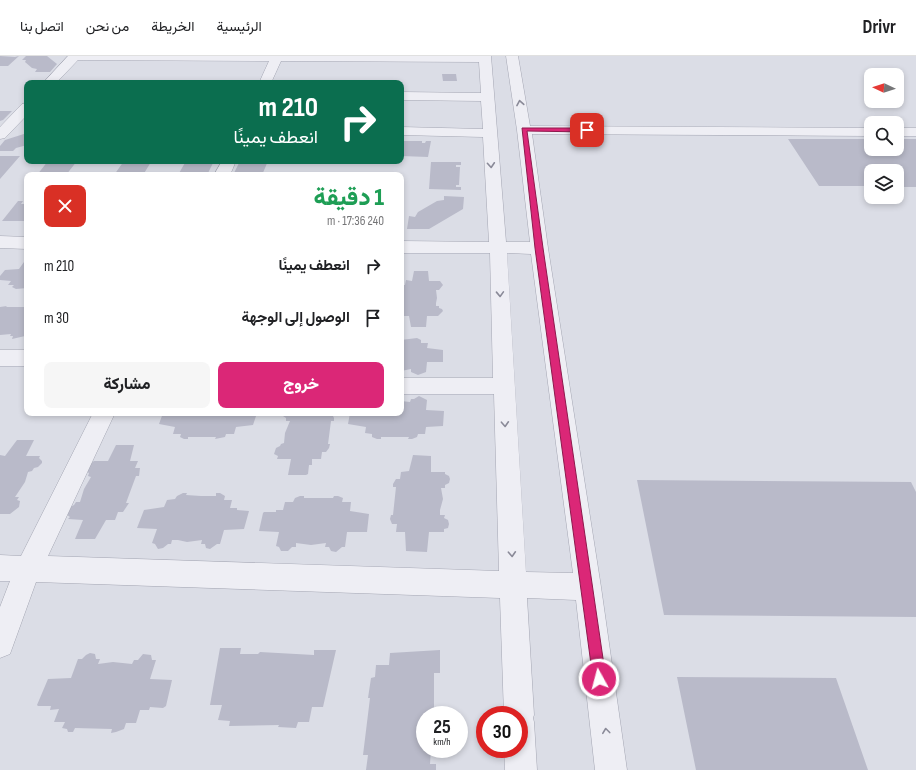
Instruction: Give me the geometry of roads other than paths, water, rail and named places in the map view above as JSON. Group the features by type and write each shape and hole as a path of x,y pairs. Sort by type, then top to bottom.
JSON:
{"street":[{"path":"52,80 75,56 485,57 498,248 519,706"},
{"path":"512,56 524,130 539,248 588,588 611,770"},
{"path":"266,80 277,57"},
{"path":"404,96 487,96"},
{"path":"0,135 21,120"},
{"path":"524,130 864,132"},
{"path":"404,131 489,133"},
{"path":"904,132 916,132"},
{"path":"0,242 24,243"},
{"path":"404,247 539,248"},
{"path":"0,358 24,358"},
{"path":"404,386 504,386"},
{"path":"0,644 28,569 103,416"},
{"path":"0,568 513,584 588,588"},
{"path":"520,758 521,770"}]}
